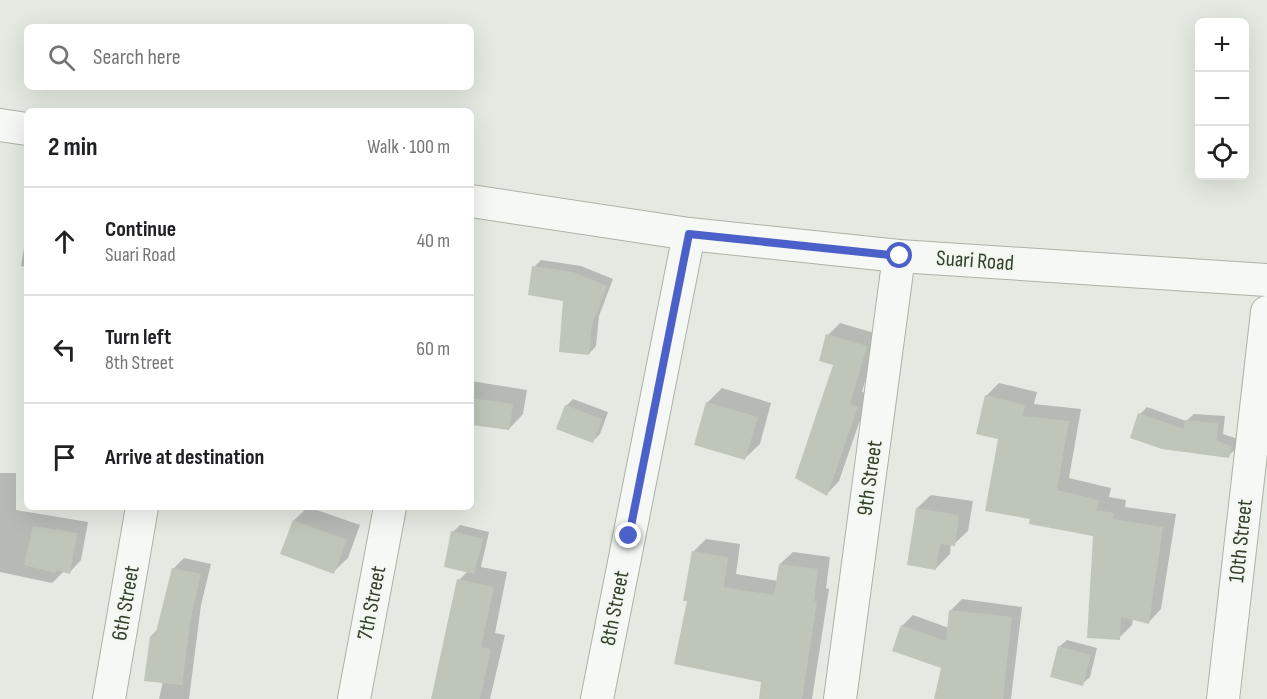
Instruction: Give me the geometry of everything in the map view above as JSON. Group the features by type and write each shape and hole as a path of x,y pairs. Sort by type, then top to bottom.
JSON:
{"street":[{"path":"0,124 24,128"},
{"name":"Suari Road","path":"474,201 689,234 900,256 1267,280"},
{"name":"8th Street","path":"597,699 689,234"},
{"name":"9th Street","path":"840,699 900,256"},
{"name":"10th Street","path":"1223,699 1267,312"},
{"name":"6th Street","path":"109,699 141,510"},
{"name":"7th Street","path":"354,699 389,510"}],"building":[{"path":"532,266 573,272 607,286 592,325 589,355 559,352 563,301 528,295"},
{"path":"826,334 867,346 850,404 858,407 827,496 795,478 833,365 819,361"},
{"path":"985,395 1025,405 1023,416 1069,421 1057,490 1099,500 1097,510 1114,513 1113,519 1163,527 1149,624 1121,617 1120,640 1087,638 1093,536 1029,524 1030,519 985,511 998,439 976,434"},
{"path":"474,398 513,404 509,430 474,425"},
{"path":"706,402 758,417 745,460 694,445"},
{"path":"565,405 602,419 593,443 556,429"},
{"path":"1138,413 1184,429 1185,420 1218,423 1217,441 1232,446 1229,458 1162,449 1130,438"},
{"path":"916,508 959,515 955,546 940,544 936,570 907,565"},
{"path":"293,520 347,540 334,574 280,554"},
{"path":"33,526 77,533 70,574 56,570 55,573 24,565"},
{"path":"451,531 483,539 474,574 444,567"},
{"path":"692,551 728,557 724,587 774,595 779,564 818,569 814,601 817,601 802,699 759,699 761,682 674,664 687,601 683,601"},
{"path":"172,568 201,574 191,617 182,685 144,681 150,636 155,636"},
{"path":"457,579 494,587 481,647 491,649 480,699 431,699"},
{"path":"949,610 1012,617 1003,699 934,699 941,668 892,651 901,625 946,641"},
{"path":"1058,646 1091,655 1083,686 1050,677"}],"route":[{"path":"629,536 689,234 900,256"}]}
